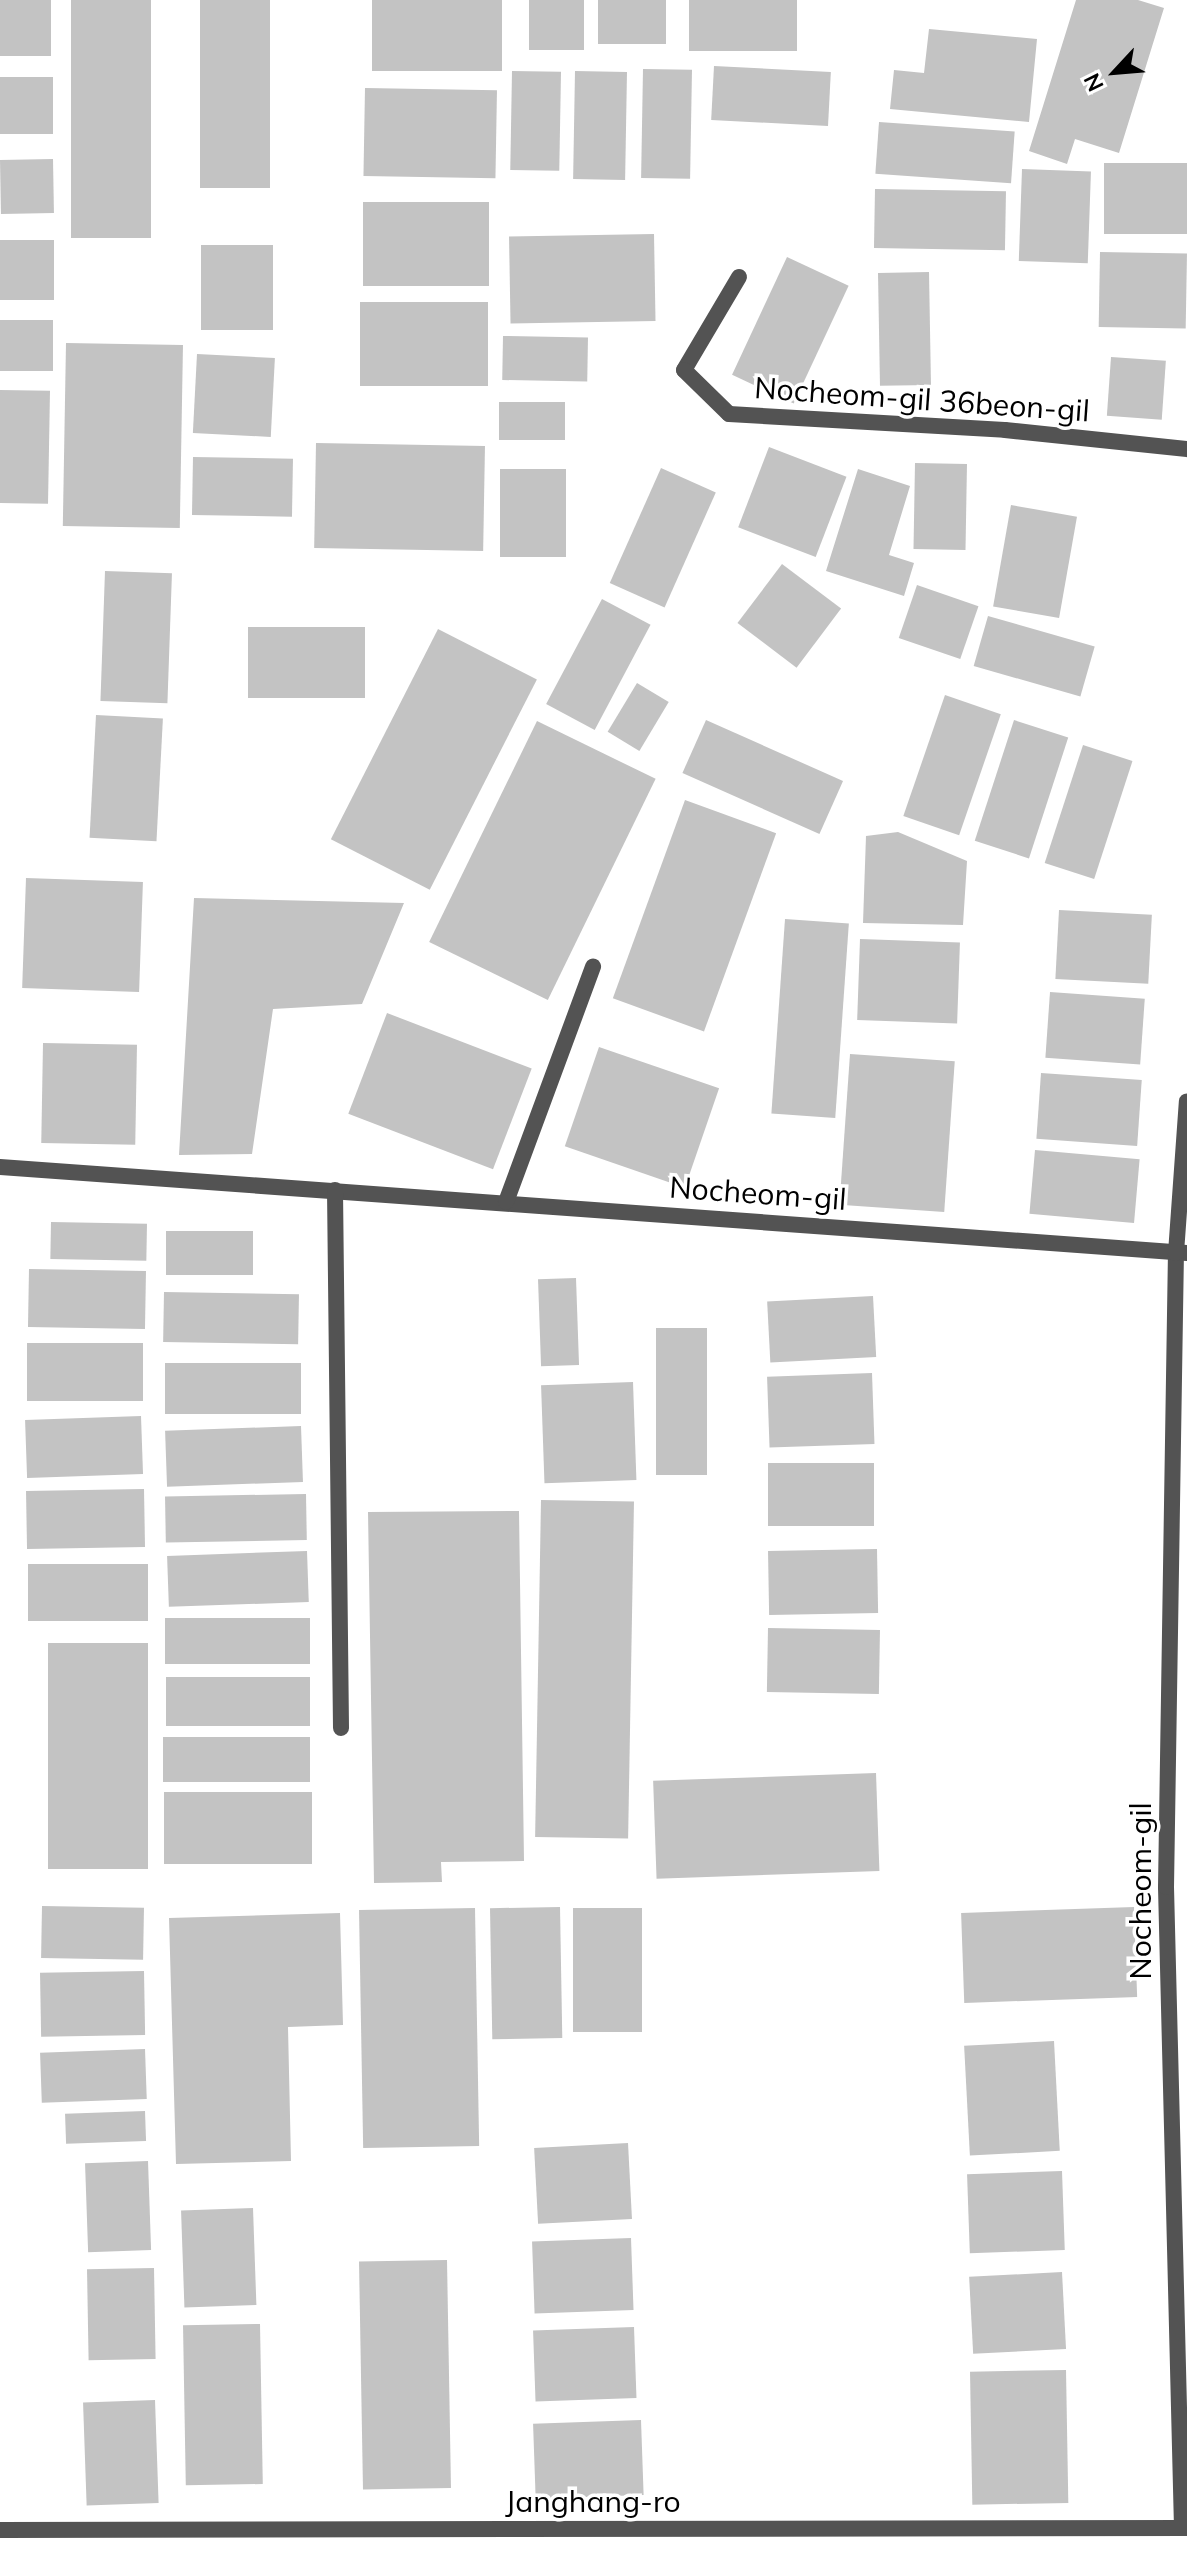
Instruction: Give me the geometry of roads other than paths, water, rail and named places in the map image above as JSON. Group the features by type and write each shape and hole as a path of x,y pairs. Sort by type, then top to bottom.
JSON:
{"street":[{"name":"Nocheom-gil 36beon-gil","path":"739,277 684,370 729,414 1005,430 1187,449"},
{"path":"506,1202 593,967"},
{"path":"1181,1253 1187,1101"},
{"name":"Nocheom-gil","path":"0,1167 1181,1253 1166,1887 1184,2528"},
{"path":"335,1190 341,1728"},
{"name":"Janghang-ro","path":"0,2530 1184,2528"}]}
